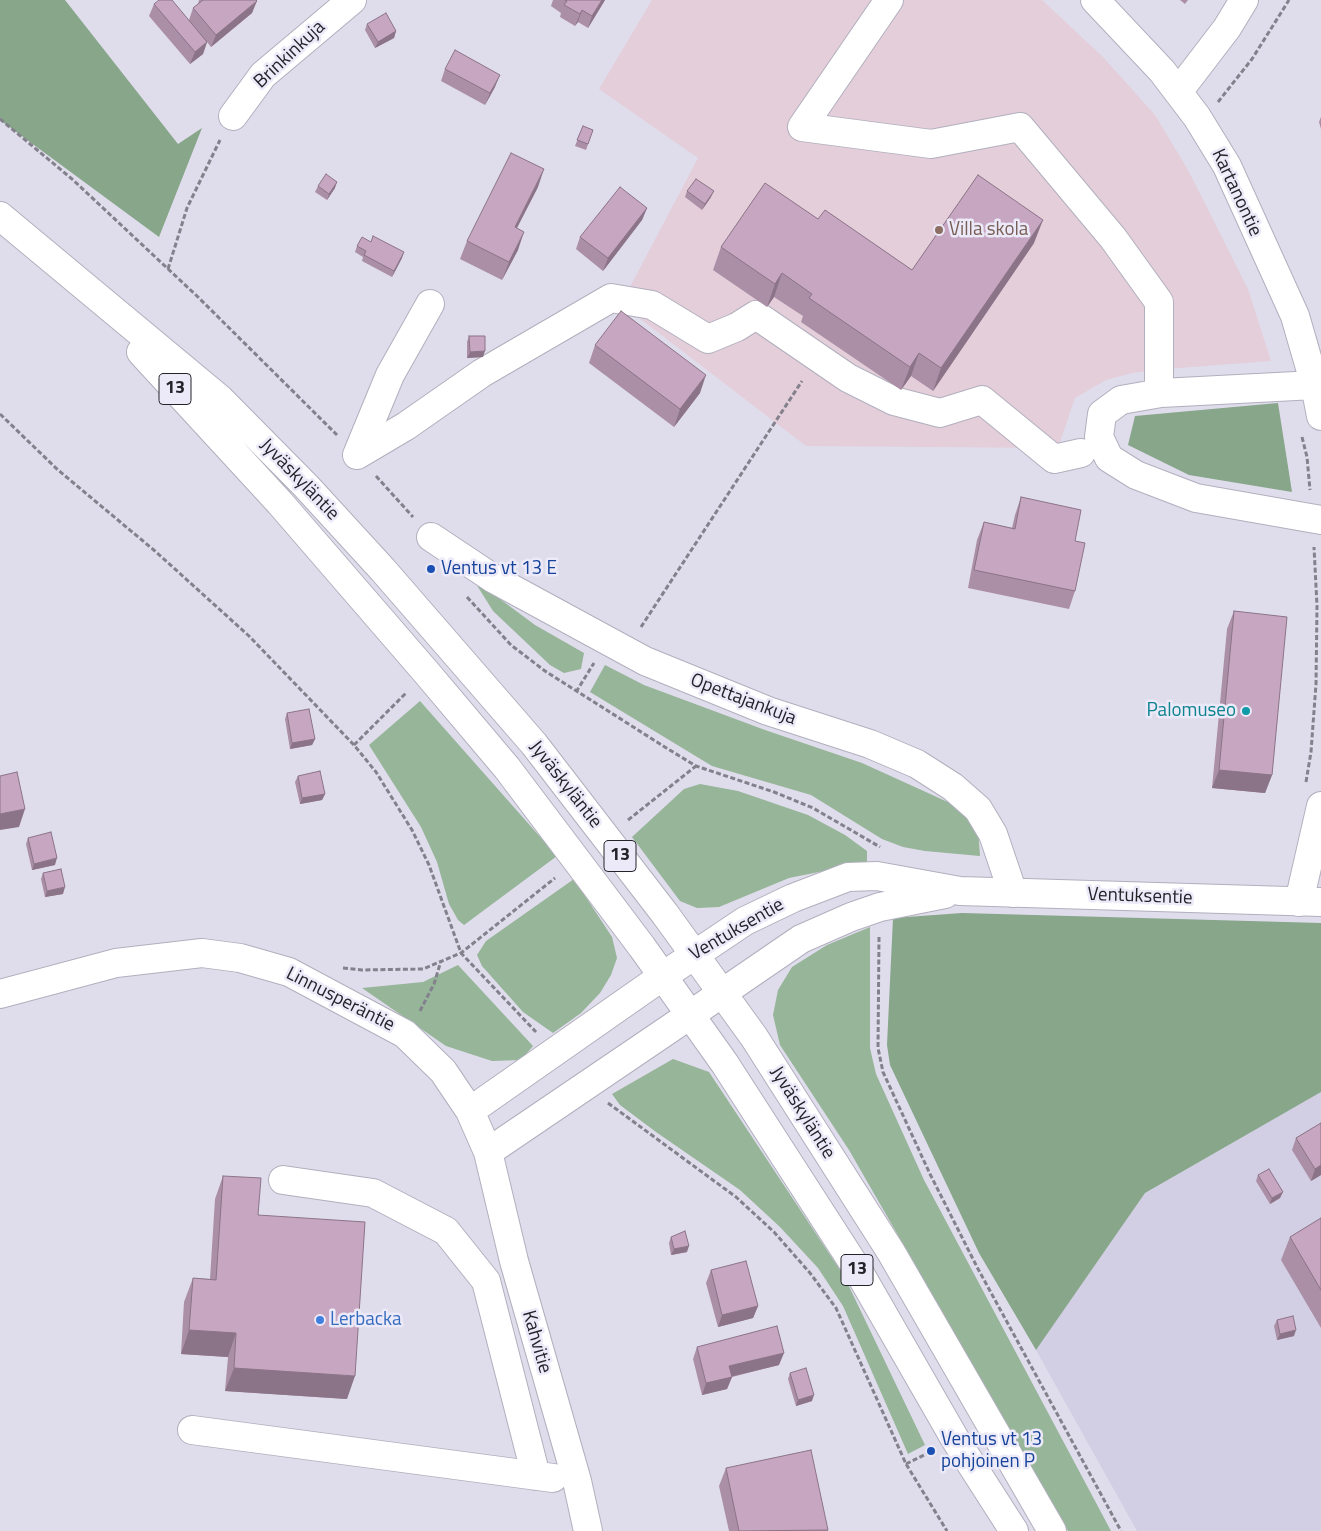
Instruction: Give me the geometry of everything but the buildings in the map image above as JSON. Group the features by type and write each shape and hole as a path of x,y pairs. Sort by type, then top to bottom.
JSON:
{"main road":[{"name":"Brinkinkuja","path":"234,116 262,75 352,0"},
{"path":"889,0 802,127 931,144 1020,127 1113,238 1159,302 1159,382"},
{"name":"Kartanontie","path":"1095,0 1162,71 1197,116 1227,166 1295,316 1315,385 1321,416"},
{"path":"1178,92 1227,28 1244,0"},
{"name":"Jyväskyläntie","path":"0,216 220,399 306,486 383,570 534,744 694,954 754,1037 891,1252 1052,1531"},
{"name":"Jyväskyläntie","path":"70,276 280,503 507,768 725,1064 858,1272 954,1439 1014,1531"},
{"path":"357,456 406,426 482,373 611,298 652,306 708,339 738,327 756,315 848,378 894,401 940,413 982,400 1054,459 1082,454"},
{"path":"357,456 390,375 430,304"},
{"path":"1315,385 1160,393 1120,400 1102,414 1099,437 1109,458 1136,475 1196,498 1321,520"},
{"name":"Opettajankuja","path":"431,537 494,579 645,661 706,688 794,720 870,744 917,764 932,773 953,787 978,809 993,834 1013,893"},
{"path":"1310,902 1321,806"},
{"name":"Ventuksentie","path":"662,976 744,921 793,898 848,877 877,876 960,891 1310,902"},
{"name":"Ventuksentie","path":"690,1015 801,939 851,917 880,907 960,891"},
{"name":"Linnusperäntie","path":"0,994 116,962 202,953 240,958 289,972 405,1034 443,1071 470,1111 488,1152"},
{"path":"470,1111 662,976"},
{"path":"488,1152 690,1015"},
{"name":"Kahvitie","path":"488,1152 514,1261 577,1481 588,1531"},
{"path":"284,1180 373,1193 446,1231 486,1281 536,1476"},
{"path":"486,1281 514,1261"},
{"path":"192,1430 577,1481"}],"path":[{"path":"1197,116 1216,104 1229,90 1289,0"},
{"path":"168,269 186,208 234,116"},
{"path":"0,119 72,179 168,269 357,456 431,537"},
{"path":"576,692 657,600 817,358"},
{"path":"0,414 58,470 155,551 249,636 354,745 376,772 412,830 429,865 462,953 555,1052"},
{"path":"462,589 511,645 576,692 696,766 774,792 813,808 884,849 877,876"},
{"path":"354,745 426,672"},
{"path":"624,824 696,766"},
{"path":"334,966 362,970 423,969 462,953 556,878"},
{"path":"880,907 878,1048 883,1072 930,1174 977,1268 1121,1531"},
{"path":"399,1031 418,1016 434,984 441,961"},
{"path":"587,1085 624,1116 736,1197 774,1232 810,1273 836,1308 906,1464 947,1531"}],"shaded area":[{"name":"Villa skola","path":"652,0 1042,0 1103,57 1155,115 1188,170 1248,289 1271,361 1132,373 1106,380 1075,398 1058,448 806,446 621,304 698,158 599,89"},
{"path":"1321,1092 1321,1531 1137,1531 1036,1350 1145,1193"}],"green space":[{"path":"0,0 65,0 178,144 202,128 159,237 0,120"},
{"path":"1278,403 1292,492 1189,475 1128,445 1135,416"},
{"path":"473,579 535,625 584,653 581,669 564,673 550,665 493,611"},
{"path":"605,665 644,685 765,730 862,763 961,808 978,828 980,856 903,847 882,839 811,795 712,766 590,692"},
{"path":"420,701 557,856 464,925 458,920 449,904 437,862 421,827 369,745"},
{"path":"700,784 738,791 808,815 845,835 867,851 867,868 834,869 789,878 719,907 697,908 680,901 632,837 684,789"},
{"path":"574,879 612,937 617,958 611,975 600,993 581,1013 553,1033 523,1012 482,966 477,955 486,941"},
{"path":"962,913 1321,923 1321,1092 1145,1193 1036,1350 979,1253 890,1065 887,1045 893,918"},
{"path":"870,927 870,1048 876,1074 924,1180 1111,1531 1068,1531 849,1150 780,1045 773,1015 778,990 792,967 827,945"},
{"path":"458,965 533,1046 521,1060 492,1061 446,1046 362,988 423,982"},
{"path":"673,1059 709,1072 844,1276 925,1445 908,1454 843,1306 818,1268 780,1227 740,1190 620,1105 612,1094"}],"place":[{"name":"Villa skola","path":"939,230"},
{"name":"Ventus vt 13 E","path":"431,569"},
{"name":"Palomuseo","path":"1246,711"},
{"name":"Lerbacka","path":"320,1320"},
{"name":"Ventus vt 13 pohjoinen P","path":"931,1451"}]}
